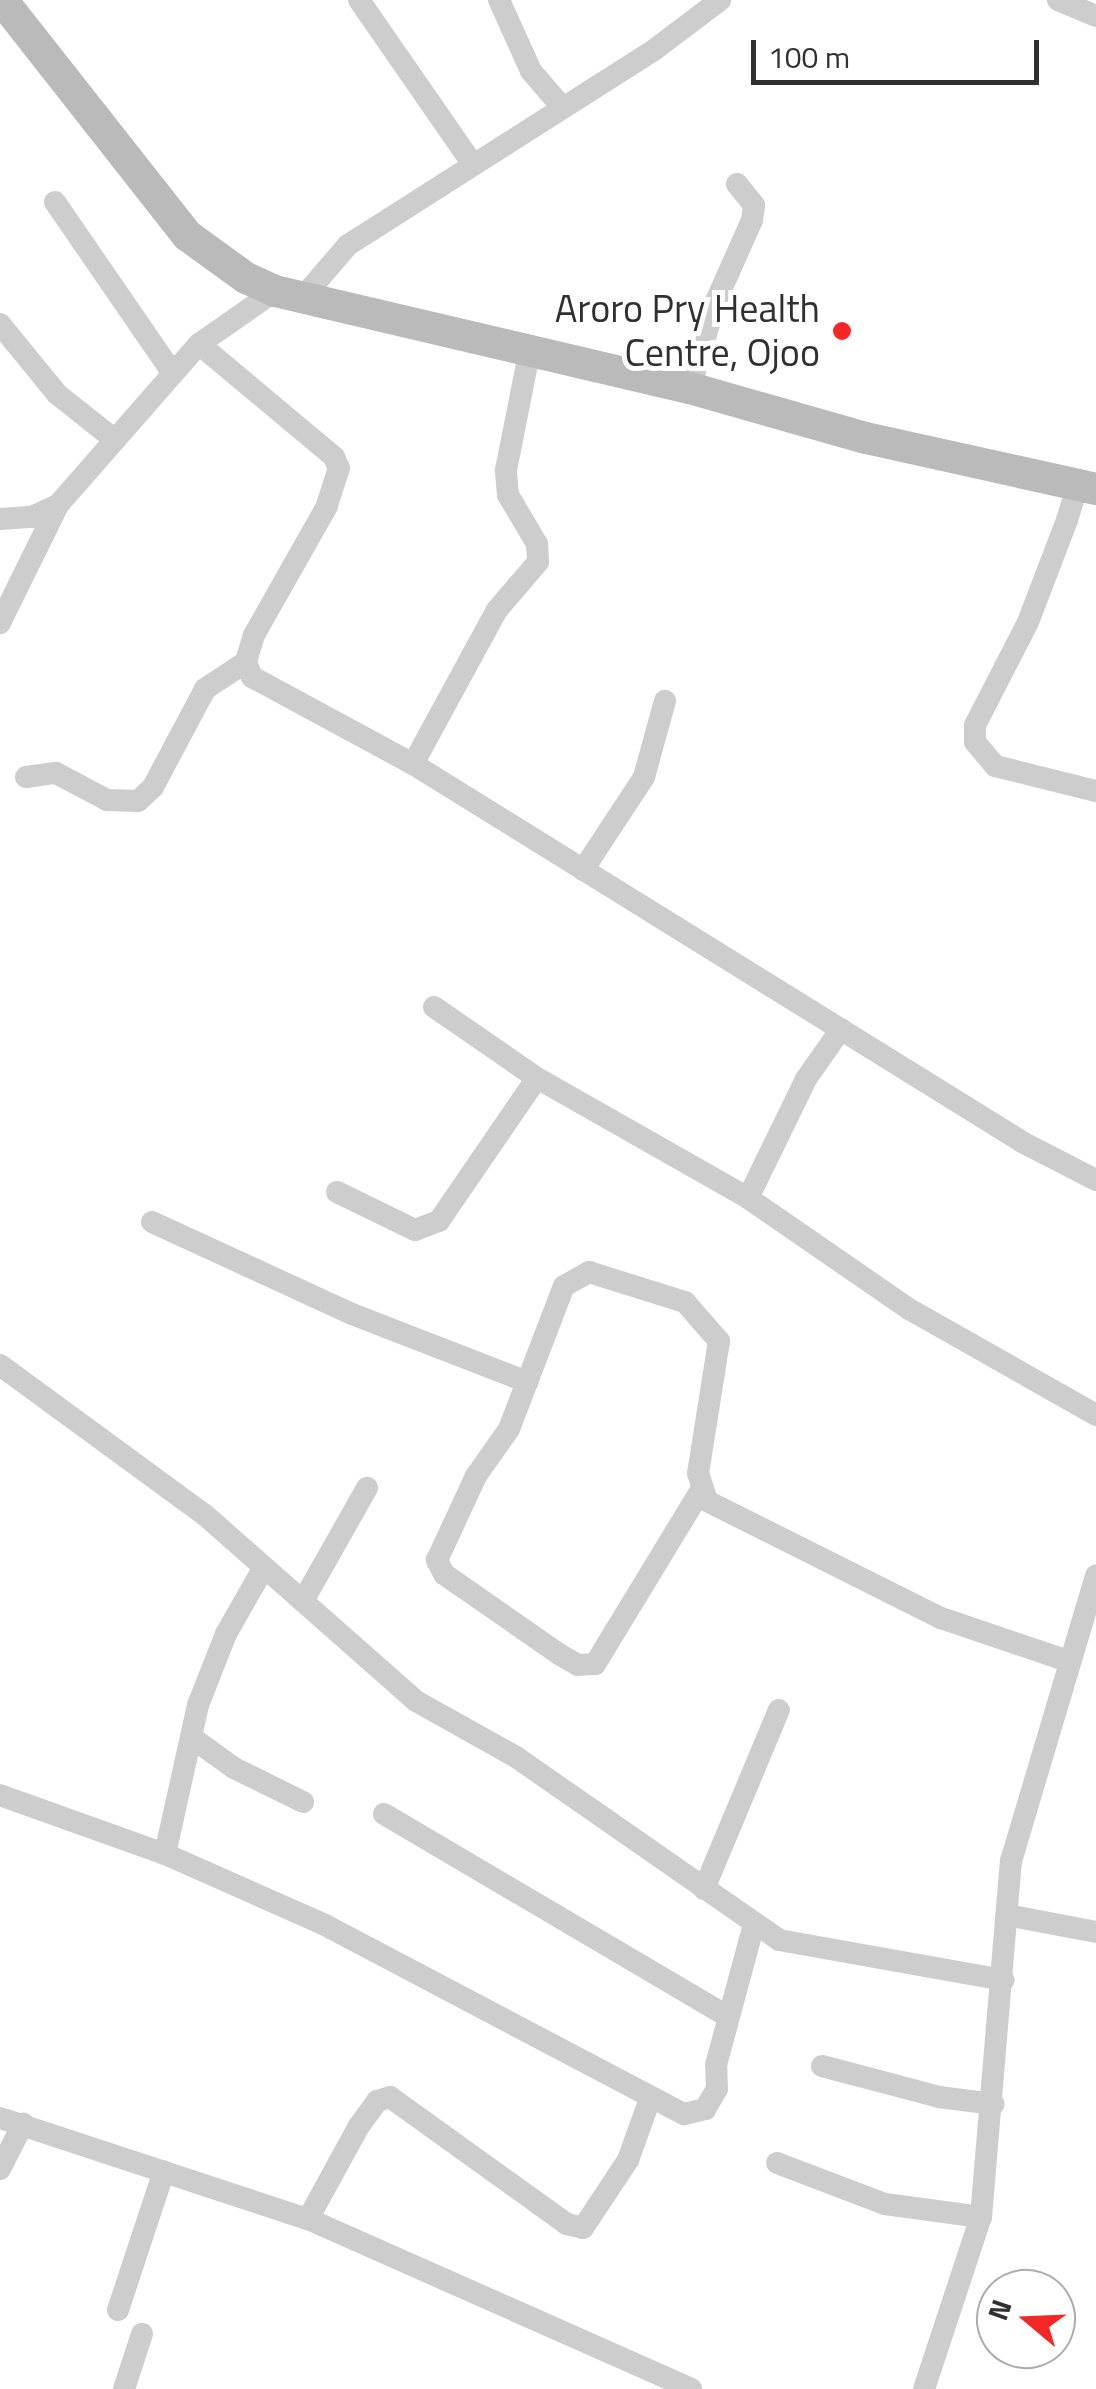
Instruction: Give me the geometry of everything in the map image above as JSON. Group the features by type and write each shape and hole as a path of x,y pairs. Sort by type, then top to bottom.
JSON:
{"main road":[{"path":"2,0 188,236 223,265 290,293 690,388 866,438 1082,486"}],"street":[{"path":"359,0 472,163"},
{"path":"498,0 530,71 560,106"},
{"path":"1058,0 1096,16"},
{"path":"0,623 58,505 200,344 290,293 348,244 715,2"},
{"path":"690,388 716,301 752,220 754,205 737,184"},
{"path":"56,202 172,372"},
{"path":"0,324 57,394 114,440"},
{"path":"26,777 56,773 106,800 138,801 153,788 205,689 246,662 328,506 339,468 334,457 200,344"},
{"path":"412,764 497,610 538,562 532,532 508,495 506,470 530,350"},
{"path":"1082,486 1075,494 1028,622 975,725 975,742 996,766 1096,791"},
{"path":"0,519 32,517 58,505"},
{"path":"246,662 252,677 412,764 841,1030 1096,1180"},
{"path":"583,870 644,778 665,701"},
{"path":"434,1007 537,1078 748,1198 909,1309 1096,1415"},
{"path":"748,1198 806,1080 841,1030"},
{"path":"337,1192 415,1230 440,1221 537,1078"},
{"path":"152,1222 352,1314 527,1382"},
{"path":"701,1490 596,1664 578,1665 559,1654 444,1574 437,1560 527,1382 564,1286 578,1273 633,1282 685,1302 720,1342 702,1444 701,1490 707,1501 886,1594 1068,1660"},
{"path":"0,1364 205,1515 426,1708 532,1767 779,1940 1003,1980"},
{"path":"303,1602 367,1488"},
{"path":"165,1854 192,1737 226,1634 263,1569"},
{"path":"924,2389 981,2217 994,2104 1006,1916 1024,1804 1096,1575"},
{"path":"704,1889 779,1710"},
{"path":"192,1737 234,1768 303,1802"},
{"path":"0,1795 165,1854 325,1924 684,2114 705,2109 717,2089 727,2016 754,1924"},
{"path":"384,1814 727,2016"},
{"path":"1006,1916 1096,1932"},
{"path":"822,2066 939,2097 994,2104"},
{"path":"308,2219 359,2126 378,2100 390,2097 567,2224 583,2228 628,2160 650,2099"},
{"path":"0,2118 308,2219 692,2389"},
{"path":"0,2169 24,2124"},
{"path":"777,2163 872,2200 981,2217"},
{"path":"118,2310 164,2171"},
{"path":"124,2389 142,2334"}],"place":[{"name":"Aroro Pry Health Centre, Ojoo","path":"842,331"}]}
